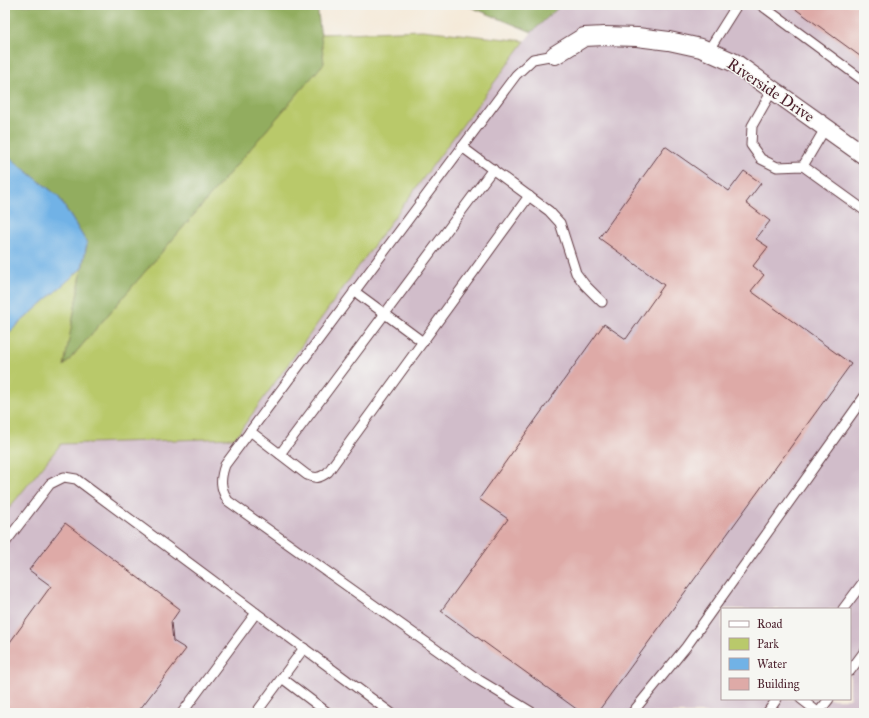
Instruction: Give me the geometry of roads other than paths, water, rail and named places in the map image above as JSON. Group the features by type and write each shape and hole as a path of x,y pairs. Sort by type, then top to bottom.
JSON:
{"street":[{"name":"Riverside Drive","path":"555,55 584,37 637,37 669,41 701,48 735,63 864,155"}],"lane":[{"path":"708,51 737,5"},
{"path":"761,5 864,81"},
{"path":"533,713 479,680 228,501 223,492 221,476 225,465 250,431 516,75 533,59 555,55"},
{"path":"773,89 752,126 751,145 761,159 777,167 803,166 864,210"},
{"path":"803,166 826,127"},
{"path":"462,147 549,211 560,222 576,273 585,286 602,302"},
{"path":"280,454 492,169"},
{"path":"250,431 307,475 314,478 322,476 328,472 529,196"},
{"path":"354,291 423,342"},
{"path":"632,713 686,646 864,396"},
{"path":"5,543 50,484 64,477 76,479 391,713"},
{"path":"844,608 864,580"},
{"path":"182,713 256,613"},
{"path":"256,713 304,648"},
{"path":"851,670 864,652"},
{"path":"282,678 328,713"},
{"path":"767,713 776,700"},
{"path":"802,700 819,713 828,700"}],"water":[{"path":"5,154 58,196 87,243 82,268 5,336"}]}
